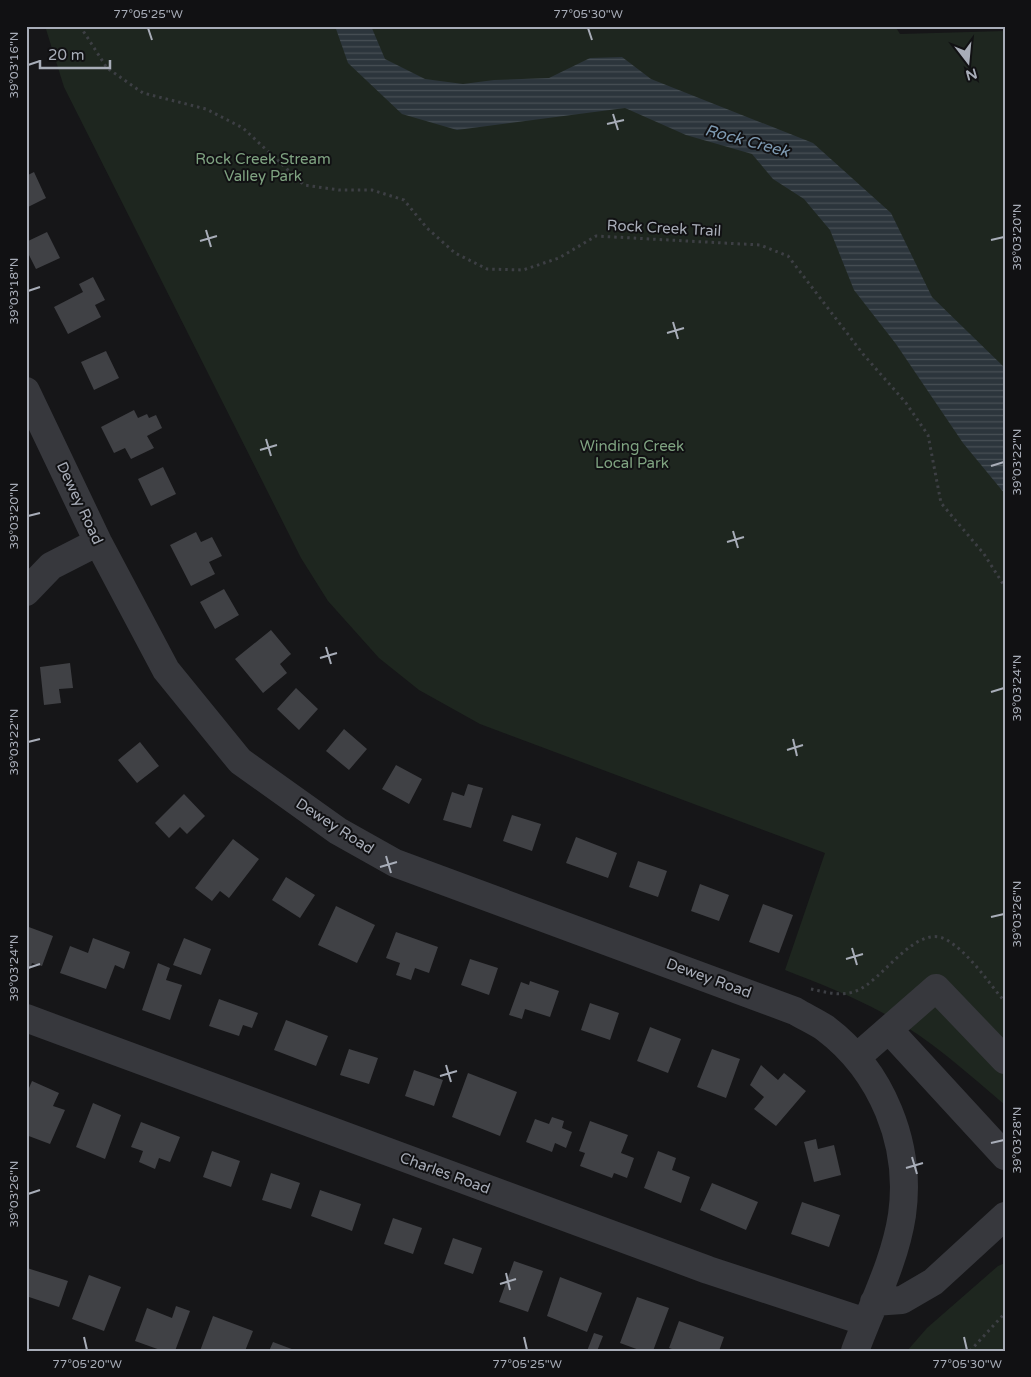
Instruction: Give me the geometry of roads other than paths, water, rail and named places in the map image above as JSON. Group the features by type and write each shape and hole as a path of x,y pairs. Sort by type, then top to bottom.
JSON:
{"street":[{"name":"Dewey Road","path":"26,391 98,542 166,670 240,761 338,831 395,863 795,1011 824,1028 857,1057 873,1079 886,1104 898,1139 902,1165 902,1214 895,1242 855,1351"},
{"path":"26,592 51,566 98,542"},
{"path":"857,1057 890,1031 936,988 1005,1060"},
{"name":"Charles Road","path":"26,1018 698,1267 870,1312"},
{"path":"890,1031 1005,1156"},
{"path":"870,1312 902,1300 933,1282 1005,1216"}],"water":[{"name":"Rock Creek","path":"335,26 371,26 385,59 425,79 463,84 494,80 549,78 590,58 622,57 651,79 813,143 891,213 932,297 1005,368 1005,494 963,443 896,344 854,290 830,230 804,199 773,179 752,154 686,135 625,108 457,130 402,114 348,63"}],"park label":[{"name":"Rock Creek Stream Valley Park","path":"263,168"},
{"name":"Winding Creek Local Park","path":"632,454"}]}
